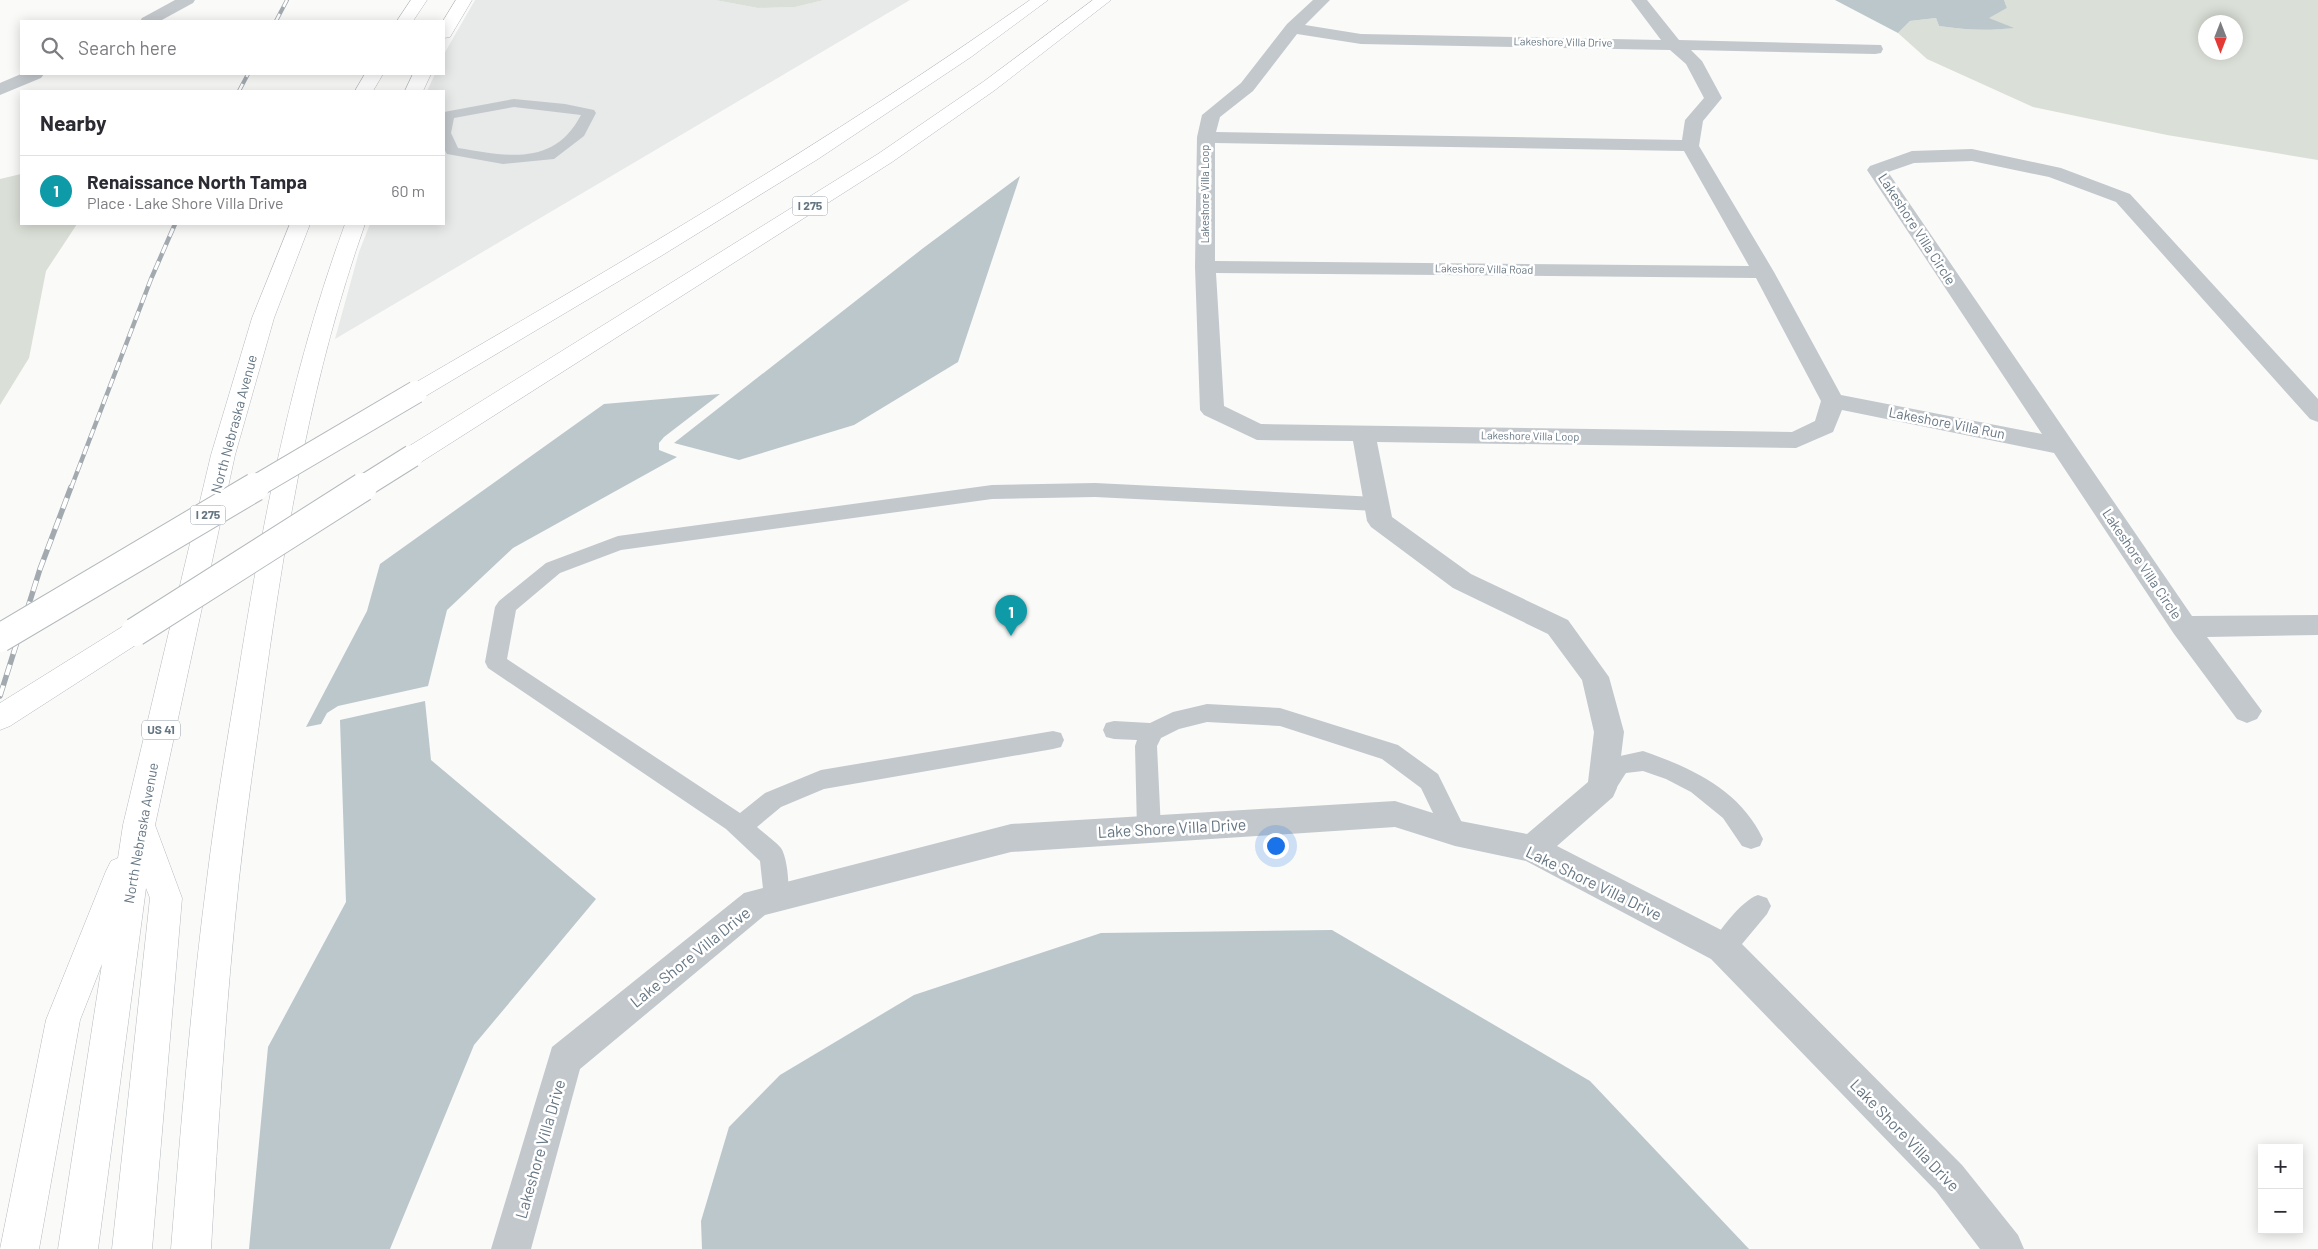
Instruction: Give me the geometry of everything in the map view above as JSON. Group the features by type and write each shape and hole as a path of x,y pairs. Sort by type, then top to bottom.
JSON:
{"main road":[{"path":"406,20 419,0"},
{"path":"445,31 464,0"},
{"name":"I 275","path":"0,638 753,190 870,118 979,45 1040,0"},
{"name":"I 275","path":"0,718 885,158 990,86 1103,0"},
{"path":"365,90 373,75"},
{"path":"414,90 422,75"},
{"name":"North Nebraska Avenue","path":"78,1249 139,825 223,455 263,318 300,225"},
{"path":"191,1249 201,1102 229,828 263,603 288,465 314,353 343,254 355,225"},
{"path":"19,1249 63,1020 139,825"},
{"path":"132,1249 166,898 139,825"}],"street":[{"path":"150,20 187,0"},
{"path":"1293,28 1322,0"},
{"path":"1639,0 1673,44 1693,61 1713,98 1694,120 1690,146 1763,272 1833,401"},
{"name":"Lakeshore Villa Drive","path":"1293,28 1361,39 1875,49"},
{"name":"Lakeshore Villa Loop","path":"1293,28 1247,87 1211,115 1206,136 1205,267 1212,410 1257,432 1796,440 1824,426 1833,401"},
{"path":"0,90 33,75"},
{"path":"1206,136 1690,146"},
{"name":"Lakeshore Villa Circle","path":"2246,712 2184,627 1877,170 1912,157 1972,155 2054,172 2123,198 2318,414"},
{"name":"Lakeshore Villa Road","path":"1205,267 1763,272"},
{"name":"Lakeshore Villa Run","path":"1833,401 2061,446"},
{"path":"1363,433 1380,521 1462,581 1558,626 1595,677 1609,732 1602,788 1532,850"},
{"path":"2184,627 2318,625"},
{"name":"Lake Shore Villa Drive","path":"573,1052 756,903 1011,838 1395,814 1455,833 1532,850 1723,948 1949,1178 2004,1249"},
{"name":"Lakeshore Villa Drive","path":"512,1249 565,1059 573,1052"}],"lane":[{"path":"445,116 514,103 565,108 589,114 580,133 549,156 503,160 452,151 445,135"},
{"path":"777,898 772,856 740,827 496,662 506,607 553,568 618,543 992,492 1095,490 1376,504"},
{"path":"1114,730 1153,732 1173,721 1207,713 1280,717 1390,752 1430,781 1455,833"},
{"path":"1149,829 1146,746 1153,732"},
{"path":"740,827 773,800 821,780 1054,740"},
{"path":"1602,788 1619,765 1643,761 1674,772 1699,785 1731,811 1750,839"},
{"path":"1723,948 1758,906"}],"shaded area":[{"path":"475,0 715,0 758,8 795,7 824,0 910,0 335,339 359,252 370,225 445,225 445,90 427,90 435,75 445,75 445,52"},
{"path":"715,0 824,0 795,7 758,8"},
{"path":"1835,0 2004,0 2007,8 1989,18 2014,28 1985,30 1939,26 1936,18 1910,21 1898,33"},
{"path":"2004,0 2318,0 2318,160 2167,135 2033,107 1927,59 1898,33 1910,21 1936,18 1939,26 1985,30 2012,28 1988,18 2007,8"},
{"path":"20,174 20,225 76,225 46,271 29,358 0,405 0,179"},
{"path":"1020,176 958,362 854,425 739,460 674,443 922,249"},
{"path":"720,394 664,437 659,443 659,450 677,457 513,548 447,610 428,686 338,706 327,713 321,724 306,727 367,611 380,564 604,404"},
{"path":"425,701 431,760 596,899 474,1045 390,1249 249,1249 268,1047 346,902 340,720"},
{"path":"1332,930 1590,1081 1749,1249 702,1249 701,1221 729,1127 780,1075 914,995 1101,933"}],"railway":[{"path":"277,20 287,0"},
{"path":"240,90 247,75"},
{"path":"71,488 151,279 175,225"},
{"path":"0,696 40,569 71,487"}],"place":[{"name":"Renaissance North Tampa","path":"1011,636"}]}
